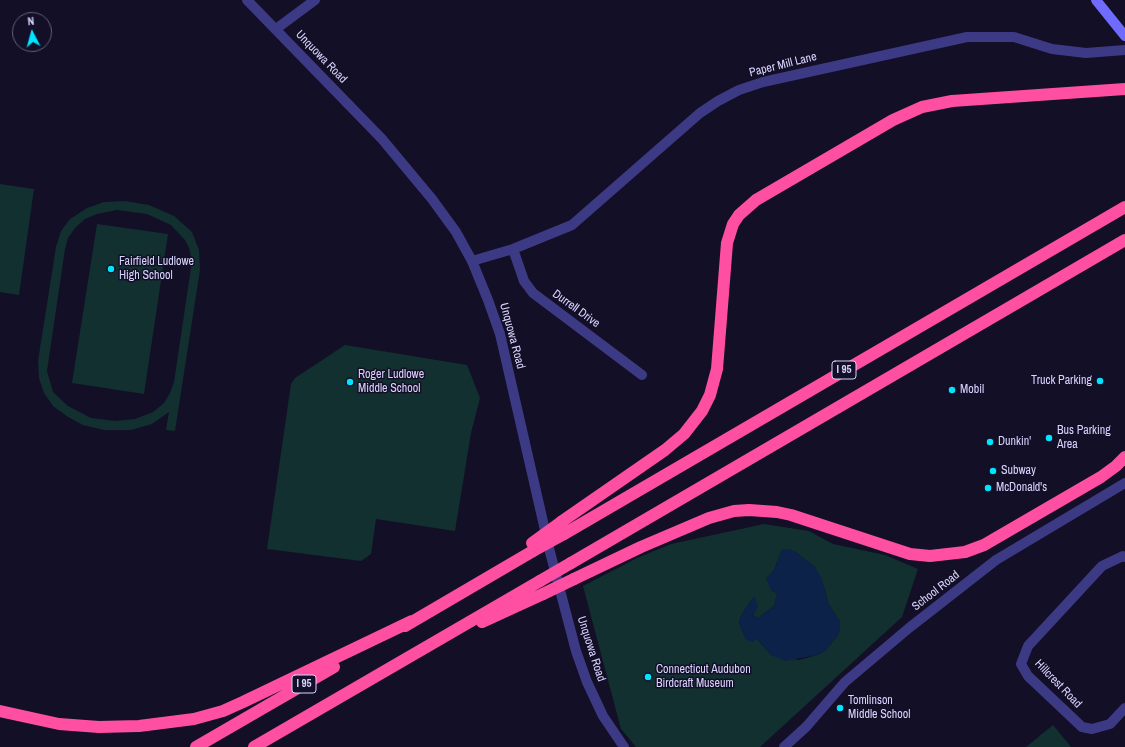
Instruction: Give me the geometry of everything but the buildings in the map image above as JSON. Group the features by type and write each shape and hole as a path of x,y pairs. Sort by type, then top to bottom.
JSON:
{"highway":[{"path":"562,528 665,450 687,430 702,411 710,395 717,369 727,243 733,224 739,215 756,200 894,120 922,107 952,101 1125,89"},
{"name":"I 95","path":"196,747 474,586 562,528 1125,207"},
{"name":"I 95","path":"254,747 1125,240"},
{"path":"422,649 543,594 647,544 709,518 734,512 763,510 792,515 910,554 930,556 965,552 984,545 1101,477 1125,457"},
{"path":"0,711 59,724 99,727 139,726 194,719 223,711 412,621"},
{"path":"264,747 322,708"}],"main road":[{"path":"1096,0 1125,36"}],"street":[{"name":"Unquowa Road","path":"247,0 382,139 432,199 456,232 472,261 500,334 550,552 576,651 587,682 603,716 624,747"},
{"path":"276,29 315,0"},
{"name":"Paper Mill Lane","path":"472,261 512,249 572,225 700,113 739,90 763,82 967,37 1014,37 1052,49 1086,53 1125,50"},
{"name":"Durrell Drive","path":"512,249 524,281 533,293 642,375"},
{"name":"School Road","path":"784,747 806,727 845,682 909,628 996,560 1125,483"},
{"name":"Hillcrest Road","path":"1125,557 1123,556 1102,566 1028,646 1021,664 1028,676 1082,727 1092,729 1110,724 1125,708"}],"green space":[{"path":"0,184 34,189 19,295 0,292"},
{"path":"125,201 149,205 174,216 192,232 199,250 200,270 175,431 166,430 169,412 152,424 131,430 104,430 83,425 68,417 53,406 44,393 39,378 38,361 56,247 61,231 70,219 87,208 104,202","holes":["117,210 147,214 171,225 185,240 189,248 192,261 174,382 164,403 153,412 135,419 115,421 91,418 68,406 53,392 47,371 65,249 68,238 75,228 85,219 97,214"]},
{"path":"97,224 168,234 144,394 72,383"},
{"path":"345,345 467,365 480,398 471,433 455,531 376,519 371,554 361,561 267,549 291,384 295,378"},
{"path":"764,524 809,531 833,544 885,555 918,569 902,617 760,747 636,747 621,729 583,586 637,558 671,544","holes":["782,550 794,551 815,567 825,590 828,603 840,622 838,635 825,651 799,660 771,655 757,639 746,639 739,623 741,616 752,599 757,607 753,616 758,618 774,606 777,595 766,579 774,570"]},
{"path":"1053,725 1071,747 1026,747"}],"water":[{"path":"788,549 794,551 815,567 822,579 828,603 840,622 840,629 838,635 825,651 817,655 785,661 771,655 757,639 753,642 746,640 739,623 741,616 754,596 758,606 753,616 758,618 774,606 777,595 775,592 772,592 766,579 774,570 782,550"}],"place":[{"name":"Fairfield Ludlowe High School","path":"111,269"},
{"name":"Truck Parking","path":"1100,381"},
{"name":"Roger Ludlowe Middle School","path":"350,382"},
{"name":"Mobil","path":"952,390"},
{"name":"Bus Parking Area","path":"1049,438"},
{"name":"Dunkin'","path":"990,442"},
{"name":"Subway","path":"993,471"},
{"name":"McDonald's","path":"988,488"},
{"name":"Connecticut Audubon Birdcraft Museum","path":"648,677"},
{"name":"Tomlinson Middle School","path":"840,708"}]}
